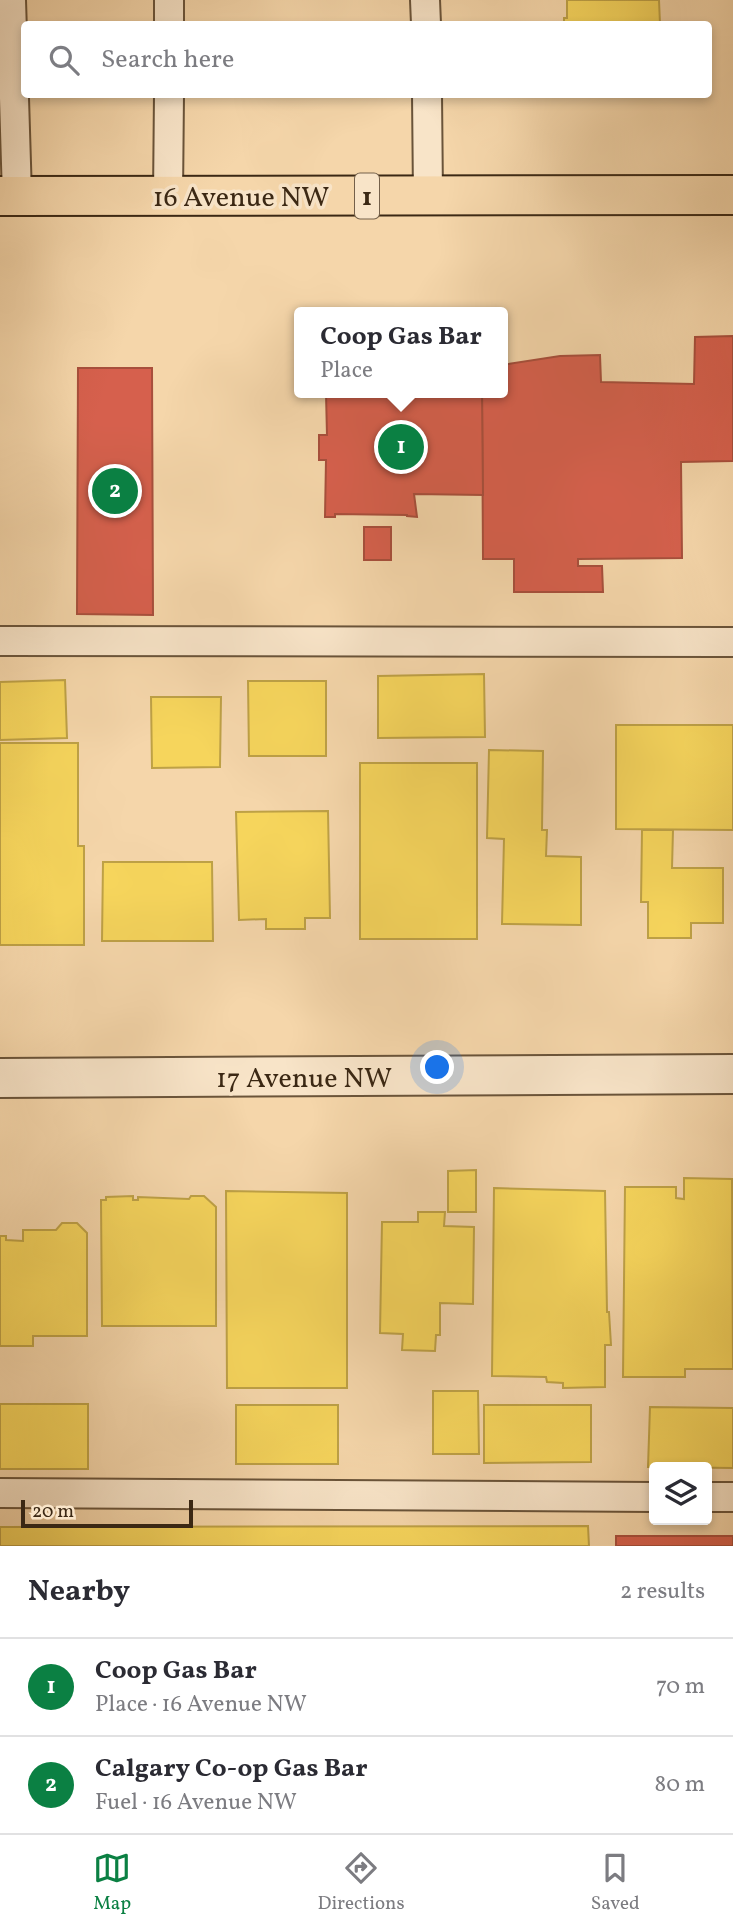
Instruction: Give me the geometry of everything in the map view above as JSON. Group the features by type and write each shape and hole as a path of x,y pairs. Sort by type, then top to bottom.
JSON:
{"highway":[{"name":"16 Avenue NW","path":"9,196 733,195"}],"street":[{"name":"17 Avenue NW","path":"0,1078 733,1074"}],"lane":[{"path":"9,196 15,88 11,0"},
{"path":"169,0 169,21"},
{"path":"425,0 426,21"},
{"path":"168,195 169,98"},
{"path":"427,98 428,196"},
{"path":"0,641 733,642"},
{"path":"0,1493 649,1497"},
{"path":"712,1497 733,1497"}],"building: Homes":[{"path":"567,0 659,0 660,21 564,21 564,18 567,18"},
{"path":"484,674 485,737 378,738 378,676"},
{"path":"65,680 67,738 0,740 0,682"},
{"path":"248,681 326,681 326,756 249,756"},
{"path":"151,697 221,697 220,767 152,768"},
{"path":"616,725 733,725 733,830 616,829"},
{"path":"0,743 78,743 78,846 84,846 84,945 0,945"},
{"path":"489,750 543,751 542,830 547,830 546,856 581,857 581,925 502,924 504,839 487,838"},
{"path":"360,763 477,763 477,939 360,939"},
{"path":"328,811 330,918 305,918 305,929 266,929 266,919 239,920 236,812"},
{"path":"642,830 673,830 672,868 723,868 723,923 691,923 691,938 648,938 648,902 641,902"},
{"path":"103,862 212,862 213,941 102,941"},
{"path":"476,1170 476,1212 448,1212 448,1171"},
{"path":"684,1178 732,1179 733,1369 685,1369 685,1377 623,1377 625,1187 676,1187 676,1198 684,1199"},
{"path":"494,1188 605,1191 607,1312 611,1345 605,1345 605,1387 563,1388 563,1383 547,1382 546,1377 492,1376"},
{"path":"226,1191 347,1193 347,1388 227,1388"},
{"path":"133,1196 133,1200 138,1200 138,1197 189,1199 191,1196 204,1196 216,1207 216,1326 102,1326 101,1200 106,1200 106,1197"},
{"path":"418,1212 445,1212 444,1226 474,1227 473,1304 440,1303 440,1335 436,1335 435,1351 402,1350 403,1334 380,1333 382,1222 418,1222"},
{"path":"62,1223 77,1223 87,1233 87,1336 33,1336 33,1346 0,1346 0,1236 6,1236 6,1240 23,1241 23,1230 56,1230"},
{"path":"433,1391 478,1391 479,1454 433,1454"},
{"path":"0,1404 88,1404 88,1469 0,1469"},
{"path":"236,1405 338,1405 338,1464 236,1464"},
{"path":"484,1405 591,1405 591,1462 484,1463"},
{"path":"650,1407 733,1408 733,1468 712,1468 712,1462 649,1462 648,1467"},
{"path":"588,1526 589,1546 0,1546 0,1527"}],"building: Shops":[{"path":"733,336 733,461 681,462 682,558 578,559 578,566 602,566 603,592 514,592 514,559 483,559 482,398 508,398 508,364 560,356 600,355 601,382 694,384 695,337"},
{"path":"78,368 152,368 153,615 77,614"},
{"path":"326,398 482,398 483,495 414,494 417,517 335,514 335,517 325,517 326,460 319,460 319,435 327,435"},
{"path":"364,527 391,527 391,560 364,560"},
{"path":"616,1536 733,1536 733,1546 616,1546"}],"place":[{"name":"Coop Gas Bar","path":"401,447"},
{"name":"Calgary Co-op Gas Bar","path":"115,491"}]}
